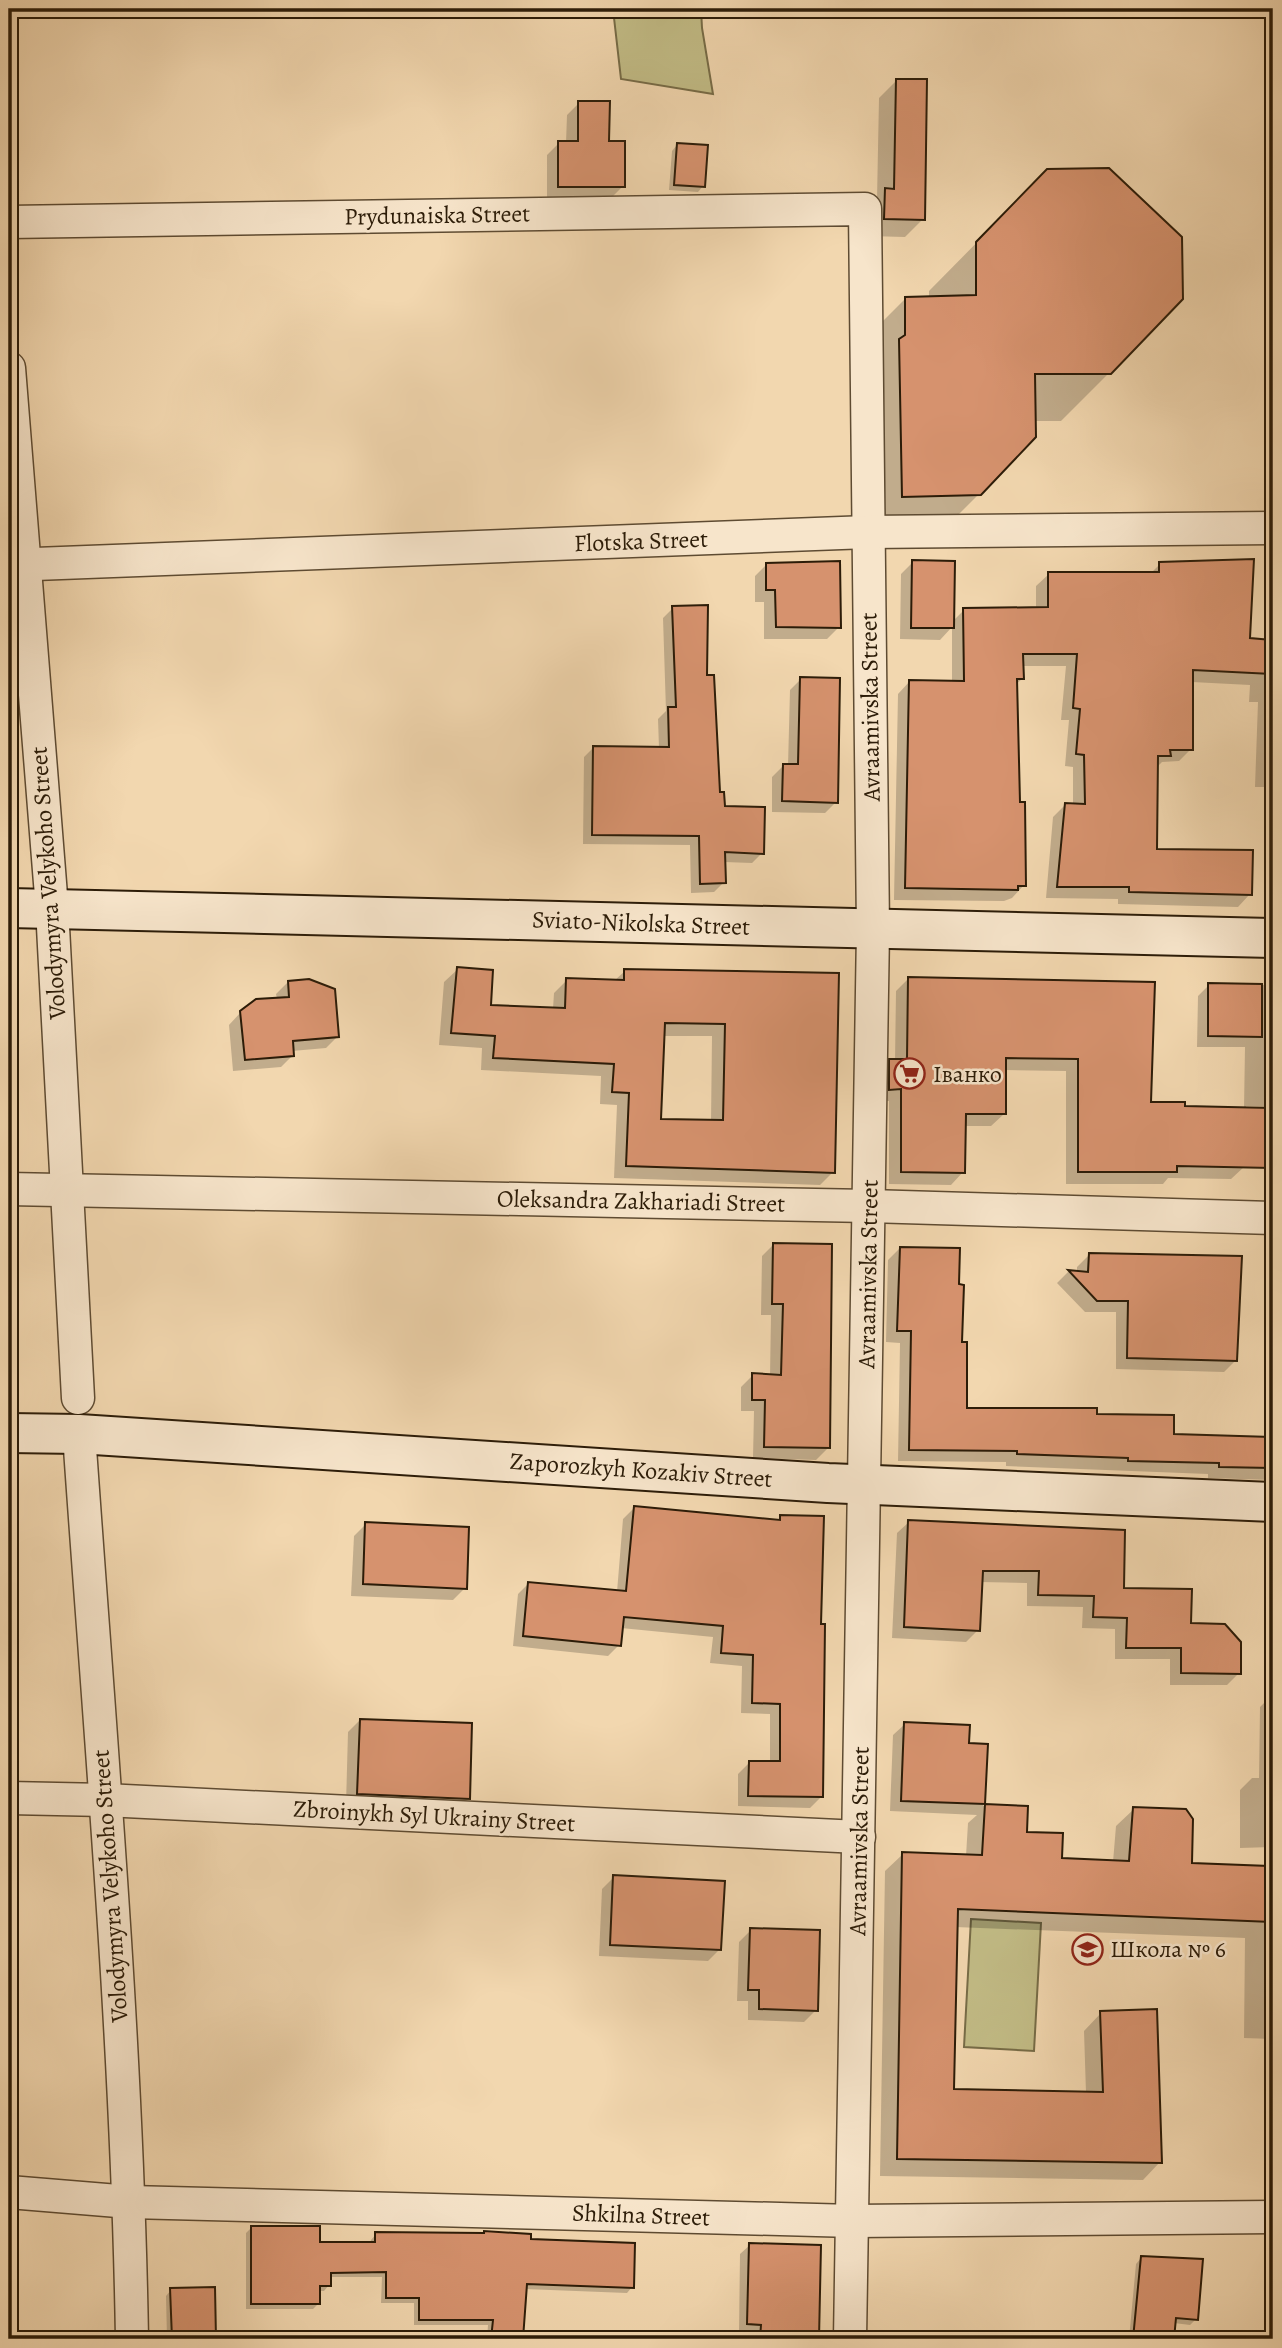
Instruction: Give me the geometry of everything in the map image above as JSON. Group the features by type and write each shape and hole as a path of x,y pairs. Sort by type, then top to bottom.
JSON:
{"main road":[{"name":"Sviato-Nikolska Street","path":"9,908 1273,938"},
{"name":"Zaporozkyh Kozakiv Street","path":"9,1433 78,1416 865,1484 1273,1502"}],"street":[{"name":"Prydunaiska Street","path":"9,222 865,209"},
{"name":"Avraamivska Street","path":"850,2339 873,930 865,209"},
{"name":"Volodymyra Velykoho Street","path":"9,368 17,565 52,908 78,1416 130,2202 132,2339"},
{"name":"Flotska Street","path":"17,565 868,532 1273,528"},
{"name":"Oleksandra Zakhariadi Street","path":"9,1189 869,1206 1273,1218"},
{"name":"Zbroinykh Syl Ukrainy Street","path":"9,1798 105,1800 859,1837"},
{"name":"Shkilna Street","path":"9,2192 130,2202 853,2221 1273,2217"}],"shaded area":[{"path":"613,9 701,9 713,94 621,79"},
{"path":"971,1919 1041,1923 1034,2051 964,2047"}],"building":[{"path":"896,79 927,79 925,220 884,219 885,188 894,189"},
{"path":"578,101 610,101 609,141 625,141 625,187 558,187 558,141 578,141"},
{"path":"677,143 708,145 705,187 674,185"},
{"path":"1109,168 1182,237 1183,299 1111,374 1035,374 1036,437 981,495 902,497 899,339 905,335 905,297 976,295 976,242 1047,169"},
{"path":"1254,559 1250,638 1273,640 1273,674 1193,670 1193,750 1170,750 1171,756 1158,756 1157,849 1253,850 1252,895 1129,892 1129,887 1057,887 1065,803 1085,804 1084,755 1076,754 1080,709 1073,708 1077,654 1023,654 1024,679 1017,679 1020,802 1025,802 1026,886 1018,886 1018,890 905,888 909,680 964,681 963,608 1048,607 1048,572 1159,572 1159,562"},
{"path":"912,560 955,561 954,628 911,628"},
{"path":"840,561 841,628 776,627 775,590 766,590 766,563"},
{"path":"708,605 707,675 714,675 720,792 724,792 725,806 765,807 764,854 725,852 726,883 700,884 699,836 592,835 593,746 669,747 668,707 676,707 672,606"},
{"path":"800,677 840,678 838,803 782,801 783,764 798,764"},
{"path":"457,967 493,970 491,1005 565,1008 566,978 624,980 624,969 839,973 835,1173 626,1166 629,1093 612,1092 614,1064 493,1058 495,1036 451,1033","holes":["665,1023 725,1024 723,1120 661,1119"]},
{"path":"908,977 1155,982 1151,1102 1185,1102 1185,1106 1273,1108 1273,1168 1177,1166 1177,1172 1078,1172 1078,1059 1006,1058 1006,1114 966,1114 965,1173 901,1172 901,1089 889,1090 889,1059 907,1059"},
{"path":"309,979 335,989 339,1037 293,1041 294,1056 245,1060 240,1011 256,999 289,997 288,981"},
{"path":"1208,983 1262,984 1262,1037 1208,1036"},
{"path":"773,1243 832,1244 830,1448 764,1447 765,1400 752,1400 752,1373 781,1375 783,1304 772,1304"},
{"path":"900,1247 960,1248 959,1284 964,1285 962,1342 967,1342 967,1408 1097,1408 1097,1414 1174,1415 1174,1434 1273,1437 1273,1468 1017,1454 1017,1451 909,1450 911,1331 897,1331"},
{"path":"1089,1253 1242,1256 1237,1361 1127,1358 1128,1301 1097,1301 1068,1270 1088,1272"},
{"path":"634,1506 780,1520 780,1515 824,1516 821,1624 825,1624 823,1797 748,1796 749,1761 780,1761 780,1704 752,1703 753,1655 721,1653 723,1626 624,1617 621,1646 523,1636 528,1582 626,1591"},
{"path":"908,1520 1125,1530 1124,1588 1192,1589 1191,1623 1225,1624 1241,1642 1241,1674 1181,1673 1181,1648 1126,1648 1127,1618 1093,1617 1094,1596 1038,1595 1039,1571 983,1571 980,1631 904,1627"},
{"path":"365,1522 469,1527 467,1589 363,1584"},
{"path":"360,1719 472,1723 470,1799 357,1794"},
{"path":"904,1722 970,1725 969,1743 988,1744 985,1804 901,1801"},
{"path":"985,1804 1028,1806 1027,1832 1063,1833 1062,1858 1129,1861 1133,1807 1186,1809 1193,1819 1192,1863 1269,1866 1268,1895 1273,1895 1273,1922 958,1909 954,2089 1103,2092 1100,2011 1157,2009 1162,2163 897,2159 902,1852 982,1855"},
{"path":"613,1875 725,1881 721,1950 610,1945"},
{"path":"750,1928 820,1930 818,2011 759,2009 759,1990 748,1990"},
{"path":"251,2226 320,2226 320,2242 375,2242 375,2232 484,2231 531,2234 531,2239 635,2243 634,2288 527,2284 523,2339 491,2339 493,2320 419,2320 419,2298 386,2298 386,2272 331,2273 331,2286 320,2286 320,2304 251,2304"},
{"path":"749,2243 821,2245 819,2339 760,2339 761,2325 747,2324"},
{"path":"1141,2256 1203,2259 1198,2320 1176,2318 1174,2339 1133,2339"},
{"path":"215,2287 216,2339 172,2339 170,2288"}],"place":[{"name":"Іванко","path":"910,1074"},
{"name":"Школа № 6","path":"1087,1949"}]}
